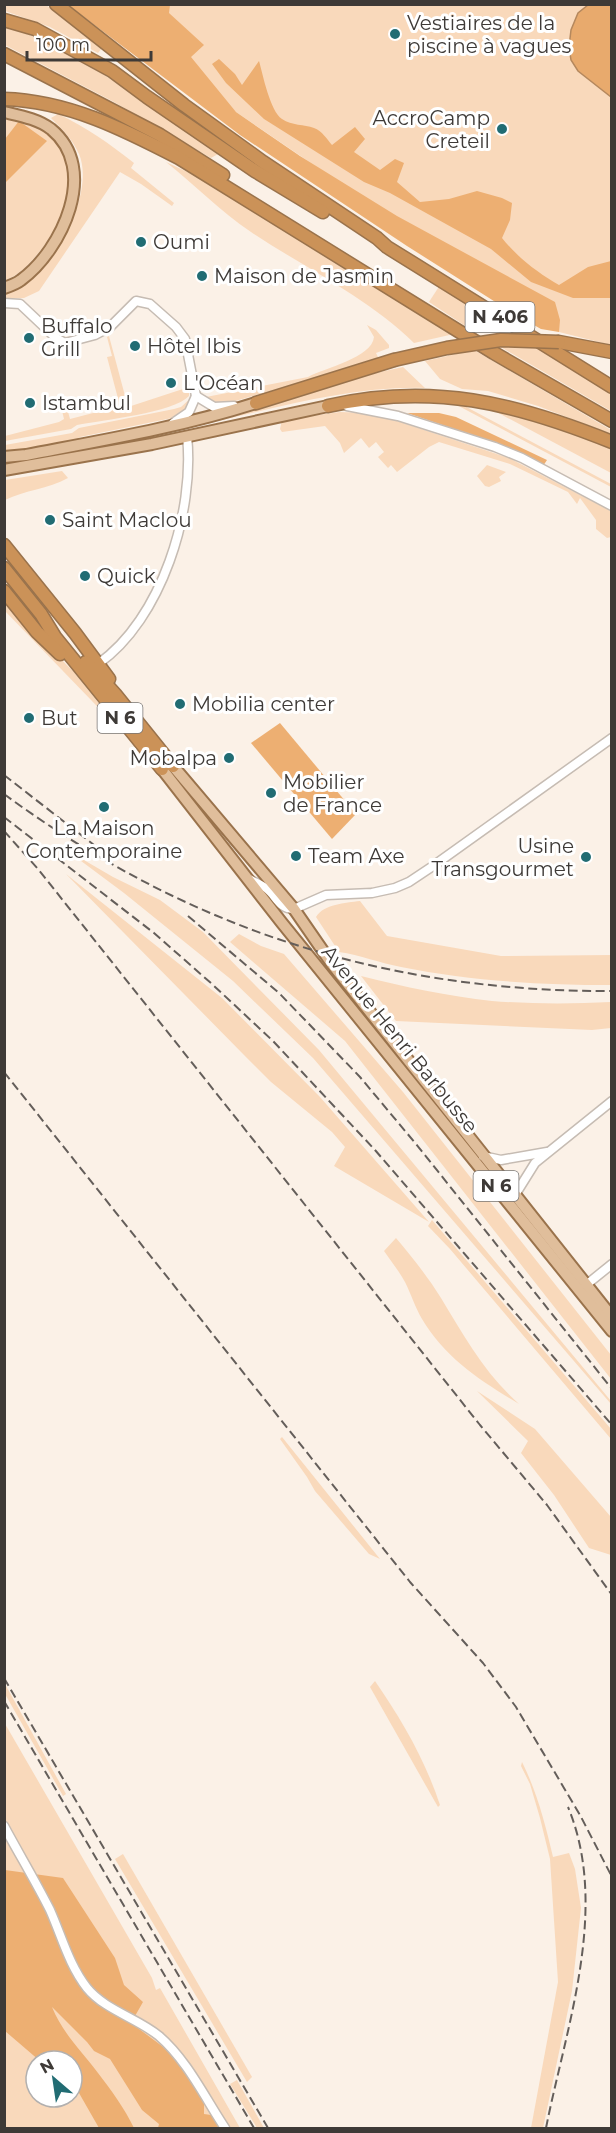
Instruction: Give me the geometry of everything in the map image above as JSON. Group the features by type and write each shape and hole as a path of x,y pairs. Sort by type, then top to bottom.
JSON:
{"highway":[{"name":"N 406","path":"56,4 192,112 262,162 377,238 387,247 612,387"},
{"path":"4,20 35,29 112,71 255,171 374,242 387,247"},
{"name":"N 406","path":"4,54 160,135 494,353 612,421"},
{"path":"4,99 44,102 76,111 134,134 208,175 411,300"},
{"path":"256,403 394,360 447,348 501,340 559,342 612,352"},
{"path":"328,406 354,400 392,396 461,398 513,407 562,422 612,442"},
{"path":"4,545 107,676 115,694"},
{"name":"N 6","path":"4,568 78,666 168,767"},
{"path":"4,591 37,632 68,662 78,666"},
{"name":"N 6","path":"50,626 60,630 94,673 115,694 168,767"}],"main road":[{"path":"4,112 33,119 53,130 67,148 72,159 74,187 61,232 40,263 20,281 4,288"},
{"path":"4,458 157,430 205,419 256,403"},
{"path":"4,470 152,444 328,406"},
{"name":"Avenue Henri Barbusse","path":"168,767 248,879 612,1331"},
{"name":"Avenue Henri Barbusse","path":"168,767 294,909 332,964 612,1317"}],"street":[{"path":"4,303 20,304 56,338 65,343 110,327 136,301 150,304 176,327 185,339 196,396 189,412 179,420 157,430"},
{"path":"196,396 214,408 256,403"},
{"path":"328,406 353,406 398,416 495,447 522,458 612,506"},
{"path":"98,664 119,648 154,599 172,557 183,517 187,481 187,436"},
{"path":"248,879 267,889 282,907 294,909 326,895 384,891 409,882 612,738"},
{"path":"514,1195 535,1163 612,1101"},
{"path":"483,1156 501,1160 547,1152"},
{"path":"586,1285 612,1264"},
{"path":"4,1826 46,1903 76,1971 86,1987 99,1999 152,2031 167,2044 182,2061 225,2128"}],"shaded area":[{"path":"5,4 46,5 102,48 98,53 50,27 5,11"},
{"path":"68,5 170,5 169,13 204,45 191,57 236,112 300,156 397,216 555,302 560,320 559,332 541,329 516,315 240,135"},
{"path":"96,5 611,5 611,345 559,332 236,112"},
{"path":"588,5 611,5 611,97 578,71 571,60 569,47 571,30 578,13"},
{"path":"4,26 32,36 87,65 142,100 218,154 211,158 114,102 5,45"},
{"path":"219,59 235,74 242,85 259,61 278,115 290,123 317,129 332,145 355,127 365,139 354,152 380,170 395,159 404,163 397,182 420,202 449,199 477,191 512,203 510,220 502,238 528,264 559,285 588,267 611,261 611,298 573,298 531,282 491,249 390,193 364,182 264,119 226,83 212,64"},
{"path":"58,114 88,130 125,156 134,163 131,168 174,203 172,206 120,172 39,291 24,298 5,299 5,292 33,278 47,264 65,235 79,201 83,168 74,144 51,118"},
{"path":"5,119 31,125 55,140 65,156 69,180 64,206 47,242 24,269 5,280"},
{"path":"19,121 47,141 5,183 5,139"},
{"path":"166,162 211,183 454,334 414,343 396,326 356,297 240,224"},
{"path":"440,285 508,328 473,331 429,302"},
{"path":"367,325 376,330 389,345 389,348 376,353 379,359 295,386 225,404 216,404 206,397 308,377 346,362 365,351 371,344 374,337"},
{"path":"109,336 128,407 189,387 189,396 181,402 153,411 5,441 5,436 64,419 59,398 64,397 70,419 120,406 107,357 112,356 107,337"},
{"path":"499,346 541,348 611,392 611,411"},
{"path":"474,350 611,430 611,434 538,406 488,391 462,389 440,379 425,361"},
{"path":"403,367 425,388 397,388 341,394 205,424 344,380"},
{"path":"192,397 185,410 172,418 80,437 75,441 5,453 5,445 72,433 79,428 174,409 181,407"},
{"path":"457,402 611,484 611,487 453,403"},
{"path":"491,409 540,420 611,448 611,473"},
{"path":"340,412 368,413 388,418 509,458 611,511 611,537 607,538 596,529 596,520 580,498 577,504 568,492 510,464 439,442 397,472 391,465 388,468 378,457 384,452 376,442 369,448 361,438 344,453 340,443 325,426 282,432 280,429 282,420"},
{"path":"407,413 439,413 456,417 547,460 543,466 507,447"},
{"path":"487,465 506,472 499,477 501,481 489,487 485,486 477,476"},
{"path":"62,471 68,478 5,500 5,480"},
{"path":"4,598 34,633 73,671 121,731 5,611"},
{"path":"280,723 356,814 332,839 251,743"},
{"path":"65,849 113,877 160,900 203,932 319,1050 611,1401 611,1404 313,1058 233,981 124,893"},
{"path":"66,874 222,998 320,1097 429,1222 334,1166 345,1147 332,1132 271,1082"},
{"path":"360,901 387,936 501,956 611,955 611,985 532,983 453,976 401,967 339,952 316,917 329,907"},
{"path":"239,934 261,946 284,954 403,1092 611,1355 611,1379 345,1041 230,942"},
{"path":"361,976 426,991 492,1001 611,1002 611,1028 592,1030 396,1021"},
{"path":"432,1220 611,1429 611,1439 428,1226"},
{"path":"396,1238 431,1282 485,1367 519,1404 465,1368 431,1333 403,1278 384,1251"},
{"path":"477,1391 535,1429 611,1517 611,1555 589,1548 554,1495 521,1453 528,1441"},
{"path":"282,1437 380,1559 369,1554 315,1491 280,1439"},
{"path":"375,1681 420,1756 440,1805 438,1807 370,1687"},
{"path":"5,1684 66,1794 63,1796 5,1694"},
{"path":"4,1722 152,1978 156,1990 160,1988 240,2128 5,2128"},
{"path":"522,1762 540,1808 553,1857 569,1853 575,1869 581,1908 572,1991 543,2128 531,2128 558,1982 550,1859 530,1784 521,1766"},
{"path":"123,1854 252,2077 247,2082 115,1859"},
{"path":"5,1870 63,1878 115,1958 124,1985 143,2002 131,2023 166,2049 179,2063 204,2103 204,2114 211,2115 224,2128 158,2128 159,2124 142,2110 110,2059 94,2051 52,2007 56,2017 79,2049 26,2049 5,2031"},
{"path":"84,2055 113,2093 134,2128 99,2128 84,2102"},
{"path":"237,2080 264,2128 257,2128 230,2084"}],"railway":[{"path":"4,775 94,845"},
{"path":"4,794 74,841 145,882 217,916 292,944 368,965 447,980 528,988 612,991"},
{"path":"4,817 154,933 273,1041 375,1150 612,1425"},
{"path":"4,831 38,869 480,1425 547,1505 612,1595"},
{"path":"188,916 279,993 360,1077 612,1389"},
{"path":"4,1072 410,1582 483,1663 516,1707 580,1815 612,1877"},
{"path":"4,1678 268,2128"},
{"path":"4,1701 254,2128"},
{"path":"546,2128 573,2009 585,1926 585,1886 580,1846 568,1807"}],"place":[{"name":"Vestiaires de la piscine à vagues","path":"395,34"},
{"name":"AccroCamp Creteil","path":"502,129"},
{"name":"Oumi","path":"141,242"},
{"name":"Maison de Jasmin","path":"202,276"},
{"name":"Buffalo Grill","path":"29,338"},
{"name":"Hôtel Ibis","path":"135,346"},
{"name":"L'Océan","path":"171,383"},
{"name":"Istambul","path":"30,403"},
{"name":"Saint Maclou","path":"50,520"},
{"name":"Quick","path":"85,576"},
{"name":"Mobilia center","path":"180,704"},
{"name":"But","path":"29,718"},
{"name":"Mobalpa","path":"229,758"},
{"name":"Mobilier de France","path":"271,793"},
{"name":"La Maison Contemporaine","path":"104,807"},
{"name":"Team Axe","path":"296,856"},
{"name":"Usine Transgourmet","path":"586,857"}]}
